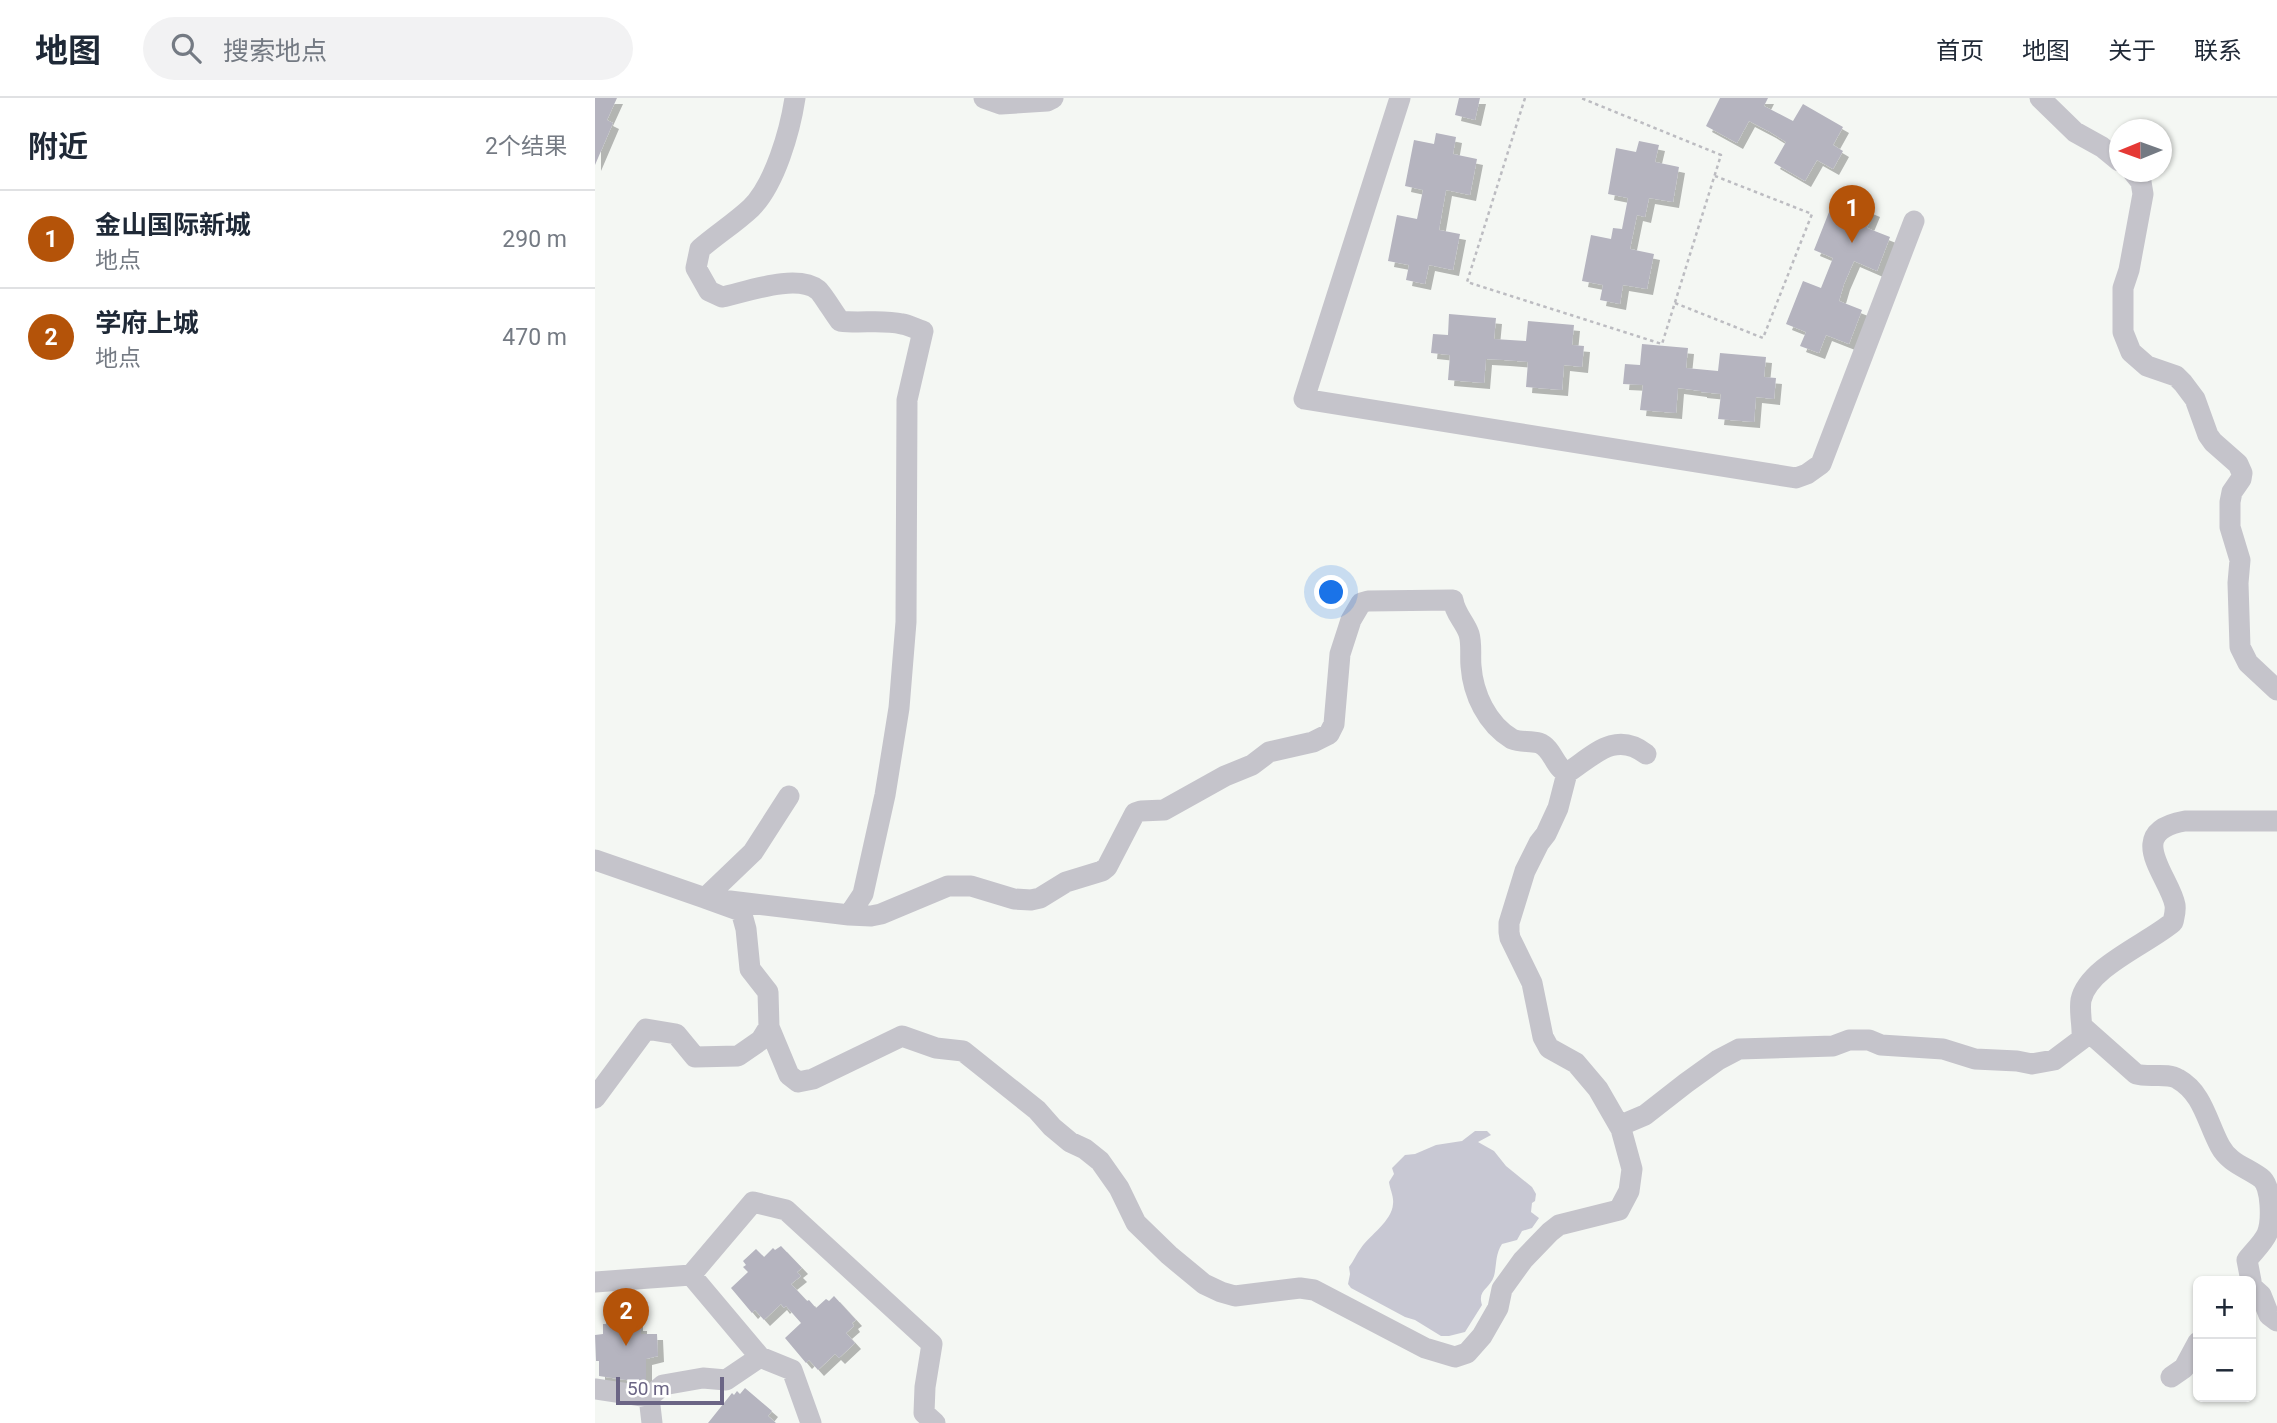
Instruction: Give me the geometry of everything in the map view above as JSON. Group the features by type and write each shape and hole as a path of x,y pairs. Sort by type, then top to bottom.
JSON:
{"street":[{"path":"795,98 780,155 764,191 752,207 700,249 696,268 709,290 722,297 772,284 806,284 819,290 840,321 857,324 902,324 923,331 907,400 906,622 899,708 885,794 863,894 849,915"},
{"path":"984,98 1000,104 1047,101 1053,98"},
{"path":"1400,98 1304,399 1796,478 1821,464 1914,221"},
{"path":"2040,98 2075,132 2109,153"},
{"path":"2140,182 2143,194 2129,270 2123,288 2123,332 2131,352 2147,366 2176,376 2183,383 2195,399 2208,435 2238,464 2242,473 2230,502 2230,527 2240,560 2240,647 2248,663 2277,690"},
{"path":"705,898 871,916 948,886 971,886 1022,901 1039,898 1057,887 1102,871 1107,867 1135,813 1164,810 1225,776 1252,765 1269,752 1323,738 1329,734 1334,724 1337,667 1344,639 1361,603 1368,601 1453,600 1458,617 1469,634 1474,683 1483,709 1514,740 1539,743 1551,753 1560,770 1567,773"},
{"path":"595,860 741,911 746,929 750,969 768,992 769,1027 789,1075 798,1082 813,1079 902,1036 936,1048 963,1051 1037,1110 1070,1142 1085,1149 1100,1161 1119,1188 1136,1223 1204,1284 1235,1296 1300,1288 1314,1290 1425,1348 1455,1357 1467,1353 1482,1336 1498,1308 1506,1282 1550,1232 1566,1222 1619,1210 1629,1191 1632,1168 1619,1126 1598,1089 1576,1063 1549,1048 1543,1037 1532,983 1509,932 1509,923 1525,871 1558,807 1567,773 1606,746 1629,745 1646,754"},
{"path":"705,898 753,852 789,796"},
{"path":"1619,1126 1645,1115 1718,1060 1739,1049 1833,1046 1849,1040 1869,1040 1881,1045 1943,1049 1975,1059 2032,1064 2054,1060 2082,1039 2081,1002 2084,993 2099,974 2117,958 2173,922 2175,905 2153,856 2154,845 2162,830 2174,823 2185,821 2277,821"},
{"path":"595,1098 646,1029 676,1034 695,1057 738,1056 761,1040 769,1027"},
{"path":"2083,1027 2136,1074 2176,1077 2194,1091 2199,1096 2207,1119 2226,1155 2264,1180 2268,1186 2270,1206 2267,1234 2247,1260 2269,1315 2277,1321"},
{"path":"595,1282 691,1275 753,1202 786,1210 932,1344 924,1413 935,1423"},
{"path":"691,1275 760,1357 792,1370 811,1423"},
{"path":"2171,1377 2185,1368 2193,1352"},
{"path":"595,1389 649,1397 663,1385 703,1378 726,1380 760,1357"},
{"path":"649,1397 652,1423"}],"path":[{"path":"1525,98 1467,282 1662,344 1721,155 1581,98"},
{"path":"1675,303 1763,338 1812,214 1714,176"}],"shaded area":[{"path":"1475,1131 1487,1131 1491,1135 1478,1142 1494,1151 1506,1166 1532,1187 1536,1194 1531,1212 1539,1218 1532,1228 1522,1231 1517,1240 1502,1244 1494,1276 1481,1296 1482,1305 1465,1332 1441,1336 1351,1288 1348,1284 1349,1267 1359,1250 1385,1222 1392,1210 1393,1198 1389,1182 1394,1174 1392,1168 1405,1155 1415,1154 1436,1145 1462,1141"}],"building":[{"path":"595,98 617,98 607,120 613,123 595,165"},
{"path":"1459,98 1480,98 1475,120 1455,115"},
{"path":"1720,98 1768,98 1764,106 1793,121 1803,104 1843,127 1833,145 1843,151 1833,169 1817,160 1805,181 1774,163 1786,142 1770,132 1749,121 1737,143 1706,126"},
{"path":"1436,133 1456,137 1453,154 1477,159 1470,195 1446,190 1439,230 1460,234 1453,270 1429,265 1425,284 1406,280 1409,265 1388,261 1397,215 1417,219 1423,190 1405,186 1414,140 1434,144"},
{"path":"1639,141 1659,145 1655,162 1679,167 1673,202 1649,198 1645,217 1637,215 1630,249 1654,254 1647,289 1623,285 1620,304 1600,300 1603,285 1582,281 1591,235 1611,239 1613,228 1622,229 1628,198 1608,194 1616,148 1636,152"},
{"path":"1855,203 1874,211 1867,228 1890,237 1877,271 1854,261 1844,284 1839,301 1862,310 1849,344 1826,335 1819,353 1800,346 1806,332 1786,324 1803,281 1821,288 1833,258 1814,250 1831,207 1850,214"},
{"path":"1449,314 1496,318 1494,339 1526,341 1528,321 1574,325 1572,345 1584,346 1582,367 1564,365 1562,390 1526,387 1528,362 1486,359 1484,383 1448,380 1450,355 1431,353 1433,334 1448,335"},
{"path":"1642,344 1688,348 1686,368 1718,371 1720,353 1766,357 1764,377 1776,378 1774,399 1756,397 1754,422 1718,419 1721,394 1678,388 1676,413 1640,410 1643,385 1623,384 1625,364 1640,365"},
{"path":"781,1246 802,1268 797,1272 801,1276 791,1284 807,1301 816,1308 834,1296 856,1320 846,1333 855,1343 839,1358 835,1354 818,1370 809,1360 806,1363 785,1338 801,1323 786,1306 784,1308 781,1304 764,1320 755,1310 752,1313 731,1288 748,1272 743,1267 746,1265 743,1261 756,1249 764,1257 773,1248 775,1250"},
{"path":"637,1315 641,1334 657,1334 658,1356 646,1359 646,1380 599,1376 595,1335 603,1334 606,1316"},
{"path":"745,1388 772,1411 768,1416 776,1423 708,1423 732,1393 734,1395 737,1391 740,1394"}],"place":[{"name":"金山国际新城","path":"1852,243"},
{"name":"学府上城","path":"626,1346"}]}
